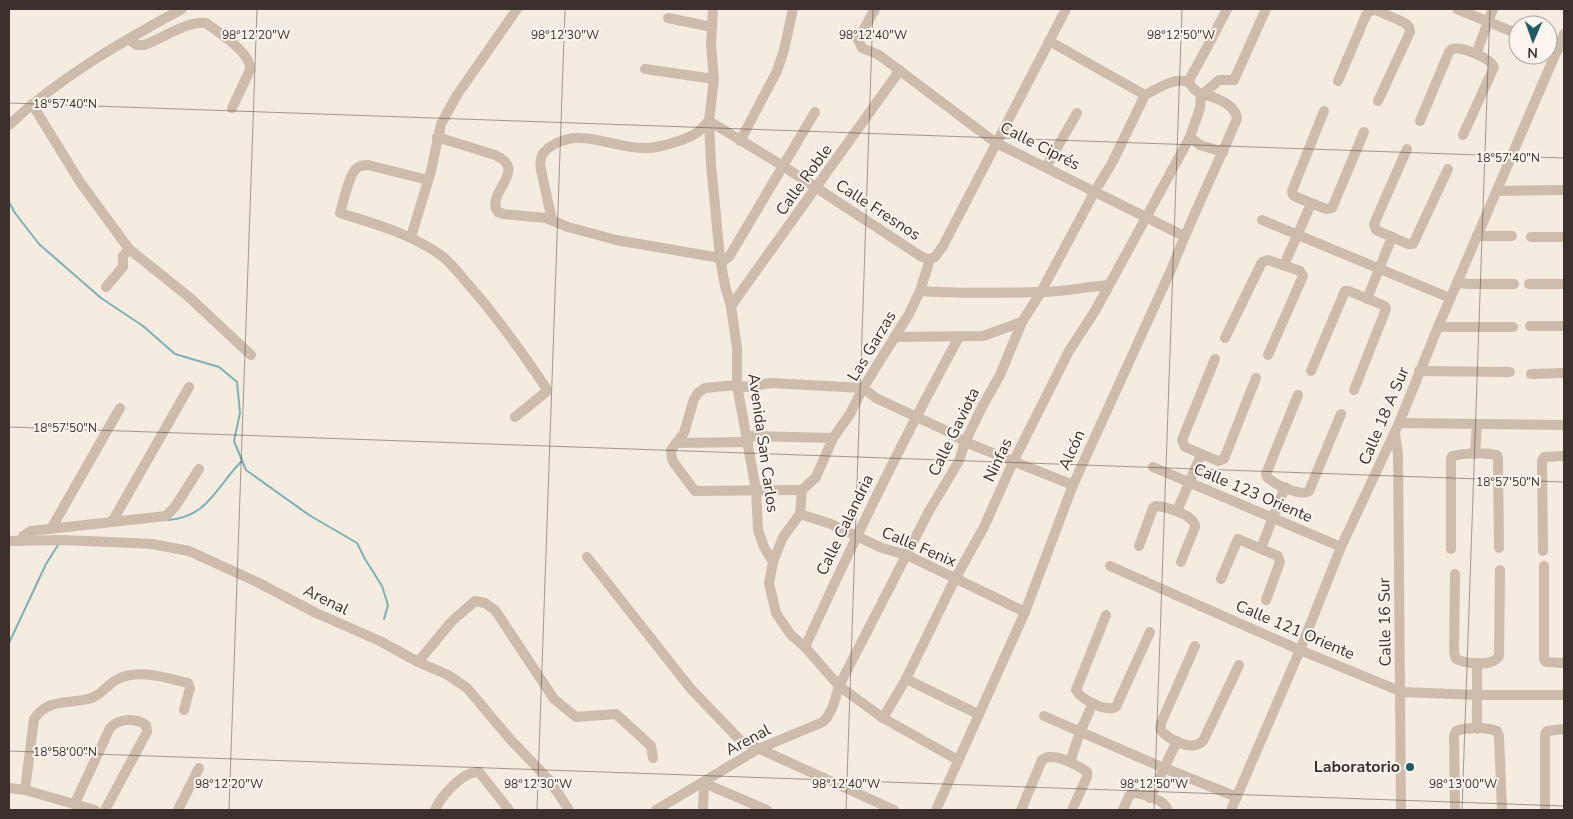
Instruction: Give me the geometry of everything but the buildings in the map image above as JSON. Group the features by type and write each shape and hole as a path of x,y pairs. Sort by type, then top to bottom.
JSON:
{"street":[{"path":"9,125 32,104 68,77 128,39 182,9"},
{"path":"411,237 428,180 441,124 457,95 517,9"},
{"name":"Avenida San Carlos","path":"713,9 711,45 714,79 708,121 720,260 731,306 737,348 737,385 756,490 760,538 773,562"},
{"path":"740,141 777,71 784,50 793,9"},
{"name":"Calle Ciprés","path":"875,9 858,40 862,48 879,55 996,143 1184,236"},
{"name":"Las Garzas","path":"802,490 816,477 833,438 846,421 863,388 909,314 920,292 930,259 943,246 1066,9"},
{"path":"1188,82 1227,9"},
{"path":"1049,41 1145,95 1170,82 1183,80 1202,94 1219,80 1234,80 1266,9"},
{"path":"1457,9 1508,30"},
{"path":"1476,54 1494,9"},
{"path":"1338,80 1367,14 1372,10 1394,13 1408,25 1410,32 1378,101"},
{"path":"668,18 712,27"},
{"path":"128,39 138,45 144,45 191,24 206,23 245,54 251,65 232,108"},
{"path":"1420,121 1449,52 1452,49 1461,48 1492,63 1494,67 1463,135"},
{"name":"Calle 18 A Sur","path":"1231,810 1300,650 1341,547 1397,428 1419,371 1497,190 1546,65"},
{"path":"645,69 714,79"},
{"name":"Calle Roble","path":"731,306 900,70"},
{"name":"Alcón","path":"936,810 1025,612 1073,485 1171,270 1184,236 1223,152 1236,119 1235,112 1230,107 1210,96 1202,94"},
{"name":"Ninfas","path":"883,718 906,679 955,579 984,527 1013,462 1069,351 1095,310 1190,137 1200,108 1202,94"},
{"name":"Calle Gaviota","path":"839,686 929,510 959,461 982,407 1000,375 1022,322 1041,292 1094,191 1112,163 1145,95"},
{"path":"32,104 80,182 129,249 189,297 251,355"},
{"path":"1324,111 1292,191 1294,196 1326,209 1332,208 1364,132"},
{"path":"437,137 488,152 503,160 508,172 495,201 498,212 511,216 552,220 568,228 616,240 720,260 729,257 815,112"},
{"path":"1046,167 1078,113"},
{"path":"552,220 540,170 540,162 542,155 557,143 581,137 612,144 650,148 695,134 708,121"},
{"name":"Calle Fresnos","path":"708,121 783,166 922,257 930,259"},
{"path":"1190,137 1200,145 1223,152"},
{"path":"1407,149 1374,224 1376,230 1410,245 1415,242 1448,169"},
{"path":"428,180 368,165 358,166 353,173 340,214 384,226 411,237 448,262 510,334 546,388 546,392 516,417"},
{"path":"1497,190 1564,190"},
{"path":"1284,266 1311,204"},
{"path":"1262,220 1450,298"},
{"path":"1477,236 1512,236"},
{"path":"1367,299 1392,237"},
{"path":"1531,237 1564,237"},
{"path":"106,287 123,267 123,256 129,249"},
{"path":"1225,338 1262,262 1268,260 1300,271 1303,276 1268,355"},
{"path":"1457,283 1514,284"},
{"path":"1529,284 1564,284"},
{"path":"920,292 972,294 1041,292 1108,285"},
{"path":"1311,371 1345,291 1385,306 1386,309 1354,390"},
{"path":"991,335 1022,322"},
{"path":"1530,326 1564,326"},
{"path":"1438,327 1513,327"},
{"path":"894,338 958,338 991,335 1016,337"},
{"name":"Calle Calandria","path":"805,647 856,536 915,417 958,338"},
{"path":"1215,359 1182,440 1185,447 1218,461 1224,458 1256,378"},
{"path":"1419,371 1510,372"},
{"path":"1530,374 1564,373"},
{"path":"958,760 883,718 839,686 805,647 791,635 776,613 769,583 773,562 784,537 800,514 802,490 695,491 672,459 671,450 684,433 690,408 698,394 705,388 771,383 863,388 876,398 949,432 966,442 1073,485"},
{"path":"112,522 189,387"},
{"path":"1298,395 1266,474 1269,480 1306,494 1309,491 1341,414"},
{"path":"51,529 120,408"},
{"path":"1475,454 1477,424"},
{"path":"1397,428 1477,424 1564,424"},
{"name":"Calle 16 Sur","path":"1397,428 1399,627 1402,692 1401,810"},
{"path":"676,443 748,439 833,438"},
{"path":"1177,512 1201,454"},
{"path":"1451,549 1451,459 1455,455 1475,454 1494,454 1498,458 1499,548"},
{"path":"1543,551 1542,461 1547,456 1564,456"},
{"name":"Calle 123 Oriente","path":"1154,467 1341,547"},
{"path":"21,541 22,536 32,531 160,518 171,512 199,469"},
{"path":"1261,548 1285,487"},
{"path":"1139,546 1153,508 1162,506 1193,519 1195,522 1195,527 1181,562"},
{"name":"Calle Fenix","path":"800,514 831,524 882,548 907,555 1025,612"},
{"path":"1221,579 1238,539 1261,548 1280,558 1266,600"},
{"name":"Arenal","path":"9,541 152,544 189,551 249,579 316,614 380,641 418,662 448,675 467,688 510,739 550,781 569,810"},
{"path":"587,557 691,689 740,740 894,810"},
{"name":"Calle 121 Oriente","path":"1110,566 1300,650 1402,692 1478,695 1564,695"},
{"path":"1544,566 1544,659 1546,662 1551,663 1564,663"},
{"path":"1455,574 1454,653 1456,659 1462,662 1490,663 1499,656 1500,570"},
{"path":"418,662 452,622 475,601 485,603 495,610 554,699 576,717 616,714 650,746 653,758"},
{"path":"1106,616 1076,690 1080,695 1093,703 1109,709 1116,707 1150,632"},
{"path":"1195,646 1160,723 1160,729 1163,734 1177,741 1191,746 1198,746 1204,741 1239,665"},
{"path":"1477,663 1477,729"},
{"path":"25,790 34,719 40,710 47,706 95,697 117,679 135,675 151,675 188,683 190,688 184,710"},
{"path":"906,679 978,714"},
{"name":"Arenal","path":"656,810 758,749 823,722 832,710 839,686"},
{"path":"1070,762 1080,732 1093,703"},
{"path":"1044,716 1164,768 1237,797"},
{"path":"75,804 110,728 115,722 119,721 142,722 146,726 147,732 105,810"},
{"path":"1455,810 1454,736 1456,731 1461,729 1490,729 1497,731 1499,736 1502,810"},
{"path":"1545,810 1545,734 1547,731 1564,729"},
{"path":"1150,798 1177,741"},
{"path":"1021,810 1042,760 1046,757 1070,762 1087,772 1087,777 1072,810"},
{"path":"178,810 199,768"},
{"path":"435,810 453,786 464,776 472,772 479,772 510,810"},
{"path":"703,810 704,783 767,810"},
{"path":"9,788 25,790 95,810"},
{"path":"1123,810 1132,793 1138,793 1165,804 1168,810"}],"waterway":[{"path":"9,202 15,213 39,244 101,298 143,326 175,354 219,367 237,382 240,413 234,441 246,470 309,515 357,543 382,586 388,605 384,619"},
{"path":"168,520 182,518 203,507 242,461"},
{"path":"9,643 46,564 58,545"}],"place":[{"name":"Laboratorio","path":"1410,767"}]}
